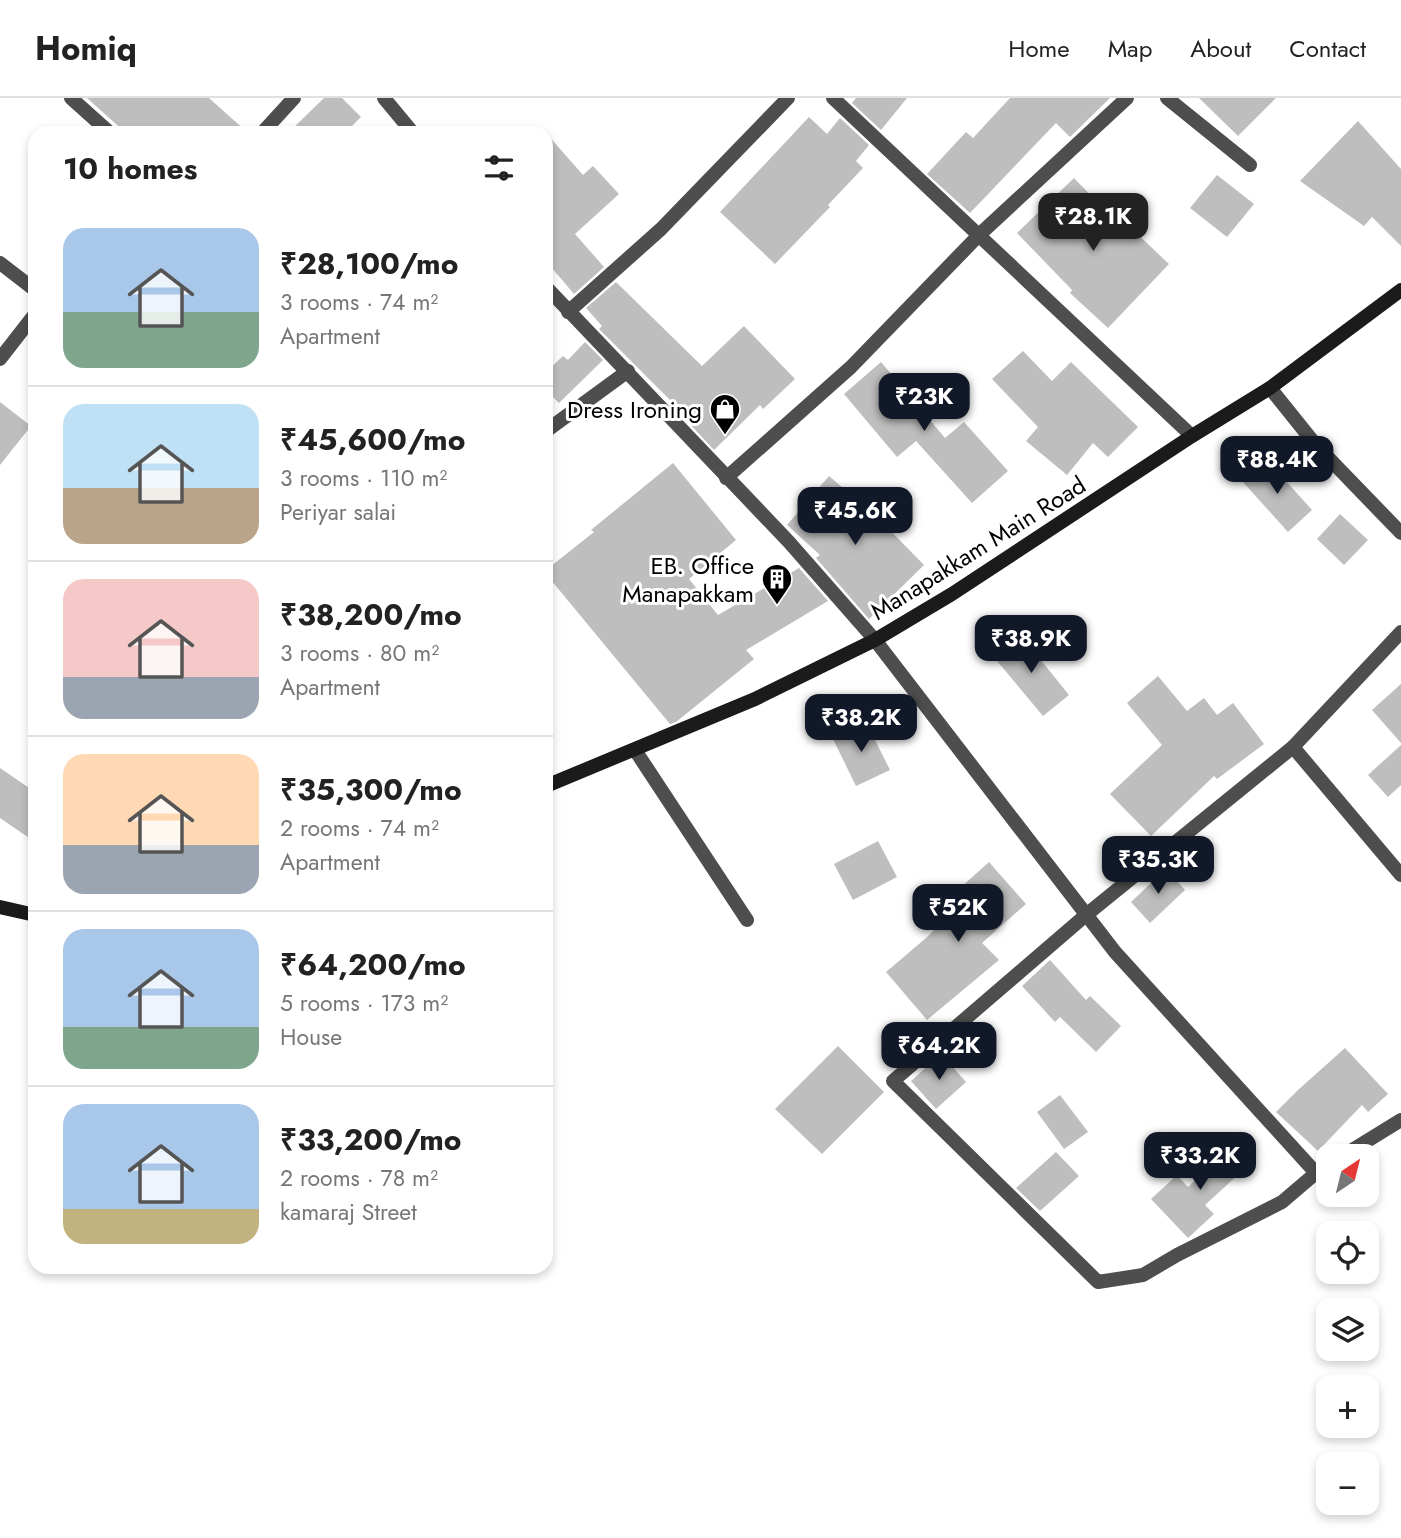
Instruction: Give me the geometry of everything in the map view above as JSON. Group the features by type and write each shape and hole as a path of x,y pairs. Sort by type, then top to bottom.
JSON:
{"main road":[{"name":"Manapakkam Main Road","path":"553,783 755,699 875,640 953,594 1192,436 1270,388 1401,290"},
{"path":"0,907 28,913"}],"street":[{"path":"71,98 102,126"},
{"path":"268,126 294,98"},
{"path":"384,98 408,126"},
{"path":"568,312 661,229 788,98"},
{"path":"833,98 1192,436"},
{"path":"726,478 850,367 979,234 1127,98"},
{"path":"1167,98 1250,165"},
{"path":"0,263 28,285"},
{"path":"553,295 789,542 875,640 1115,952 1316,1163"},
{"path":"0,359 28,323"},
{"path":"553,426 628,371"},
{"path":"1270,388 1315,444 1401,533"},
{"path":"1316,1174 1282,1202 1143,1275 1098,1282 892,1081 1086,915 1293,747 1401,632"},
{"path":"1293,747 1401,875"},
{"path":"635,750 747,920"},
{"path":"1362,1144 1401,1120"}],"building":[{"path":"87,98 209,98 240,126 118,126"},
{"path":"324,98 342,98 361,117 352,126 295,126"},
{"path":"856,98 907,98 881,130 852,103"},
{"path":"1010,98 1110,98 1070,137 1056,123 970,213 927,174 966,132 973,138"},
{"path":"1199,98 1276,98 1238,136"},
{"path":"809,117 827,134 840,118 869,145 856,161 863,168 775,264 720,212"},
{"path":"1358,121 1401,169 1401,246 1372,217 1364,226 1300,181"},
{"path":"553,141 583,175 593,166 619,194 575,234 604,267 574,294 553,269"},
{"path":"1217,175 1254,204 1227,237 1190,208"},
{"path":"1074,178 1127,233 1131,228 1169,264 1108,328 1070,293 1072,290 1017,233"},
{"path":"616,282 702,366 744,326 795,379 763,409 760,405 714,450 687,421 689,419 599,329 602,326 586,308"},
{"path":"585,342 603,360 559,403 553,397 553,365 563,356 568,360"},
{"path":"1023,351 1052,381 1071,362 1138,427 1108,457 1093,443 1067,475 1026,441 1038,427 992,379"},
{"path":"881,362 945,438 964,422 1008,471 972,503 916,441 897,457 844,394"},
{"path":"0,402 28,424 28,430 0,465"},
{"path":"1267,460 1312,510 1288,532 1242,481"},
{"path":"673,463 736,540 689,579 718,615 799,568 828,601 746,650 754,659 670,724 553,582 553,564 594,532 591,530"},
{"path":"829,476 876,516 924,565 869,619 816,558 820,555 787,525"},
{"path":"1340,514 1368,540 1344,565 1317,539"},
{"path":"1019,633 1069,695 1043,716 992,655"},
{"path":"1158,676 1187,711 1204,698 1217,715 1233,703 1264,744 1217,779 1214,776 1151,836 1110,794 1162,745 1127,703"},
{"path":"1401,684 1401,743 1372,710"},
{"path":"866,722 890,770 856,786 833,739"},
{"path":"1401,745 1401,785 1388,797 1368,775"},
{"path":"0,768 28,787 28,837 0,818"},
{"path":"878,841 897,877 853,900 834,864"},
{"path":"989,862 1026,904 982,943 999,960 927,1020 886,972 958,907 950,897"},
{"path":"1166,869 1185,890 1150,923 1131,902"},
{"path":"1050,960 1086,1000 1090,996 1121,1026 1096,1052 1060,1017 1055,1022 1022,986"},
{"path":"838,1046 884,1092 822,1154 775,1109"},
{"path":"1345,1048 1388,1094 1368,1112 1362,1105 1325,1144 1316,1144 1316,1149 1276,1112"},
{"path":"941,1054 966,1082 936,1109 911,1081"},
{"path":"1060,1095 1088,1132 1064,1149 1037,1112"},
{"path":"1236,1143 1253,1161 1205,1205 1214,1214 1188,1238 1151,1199 1177,1175 1188,1187"},
{"path":"1056,1152 1079,1176 1040,1211 1016,1188"}],"place":[{"name":"Dress Ironing","path":"725,436"},
{"name":"EB. Office Manapakkam","path":"777,606"}]}
